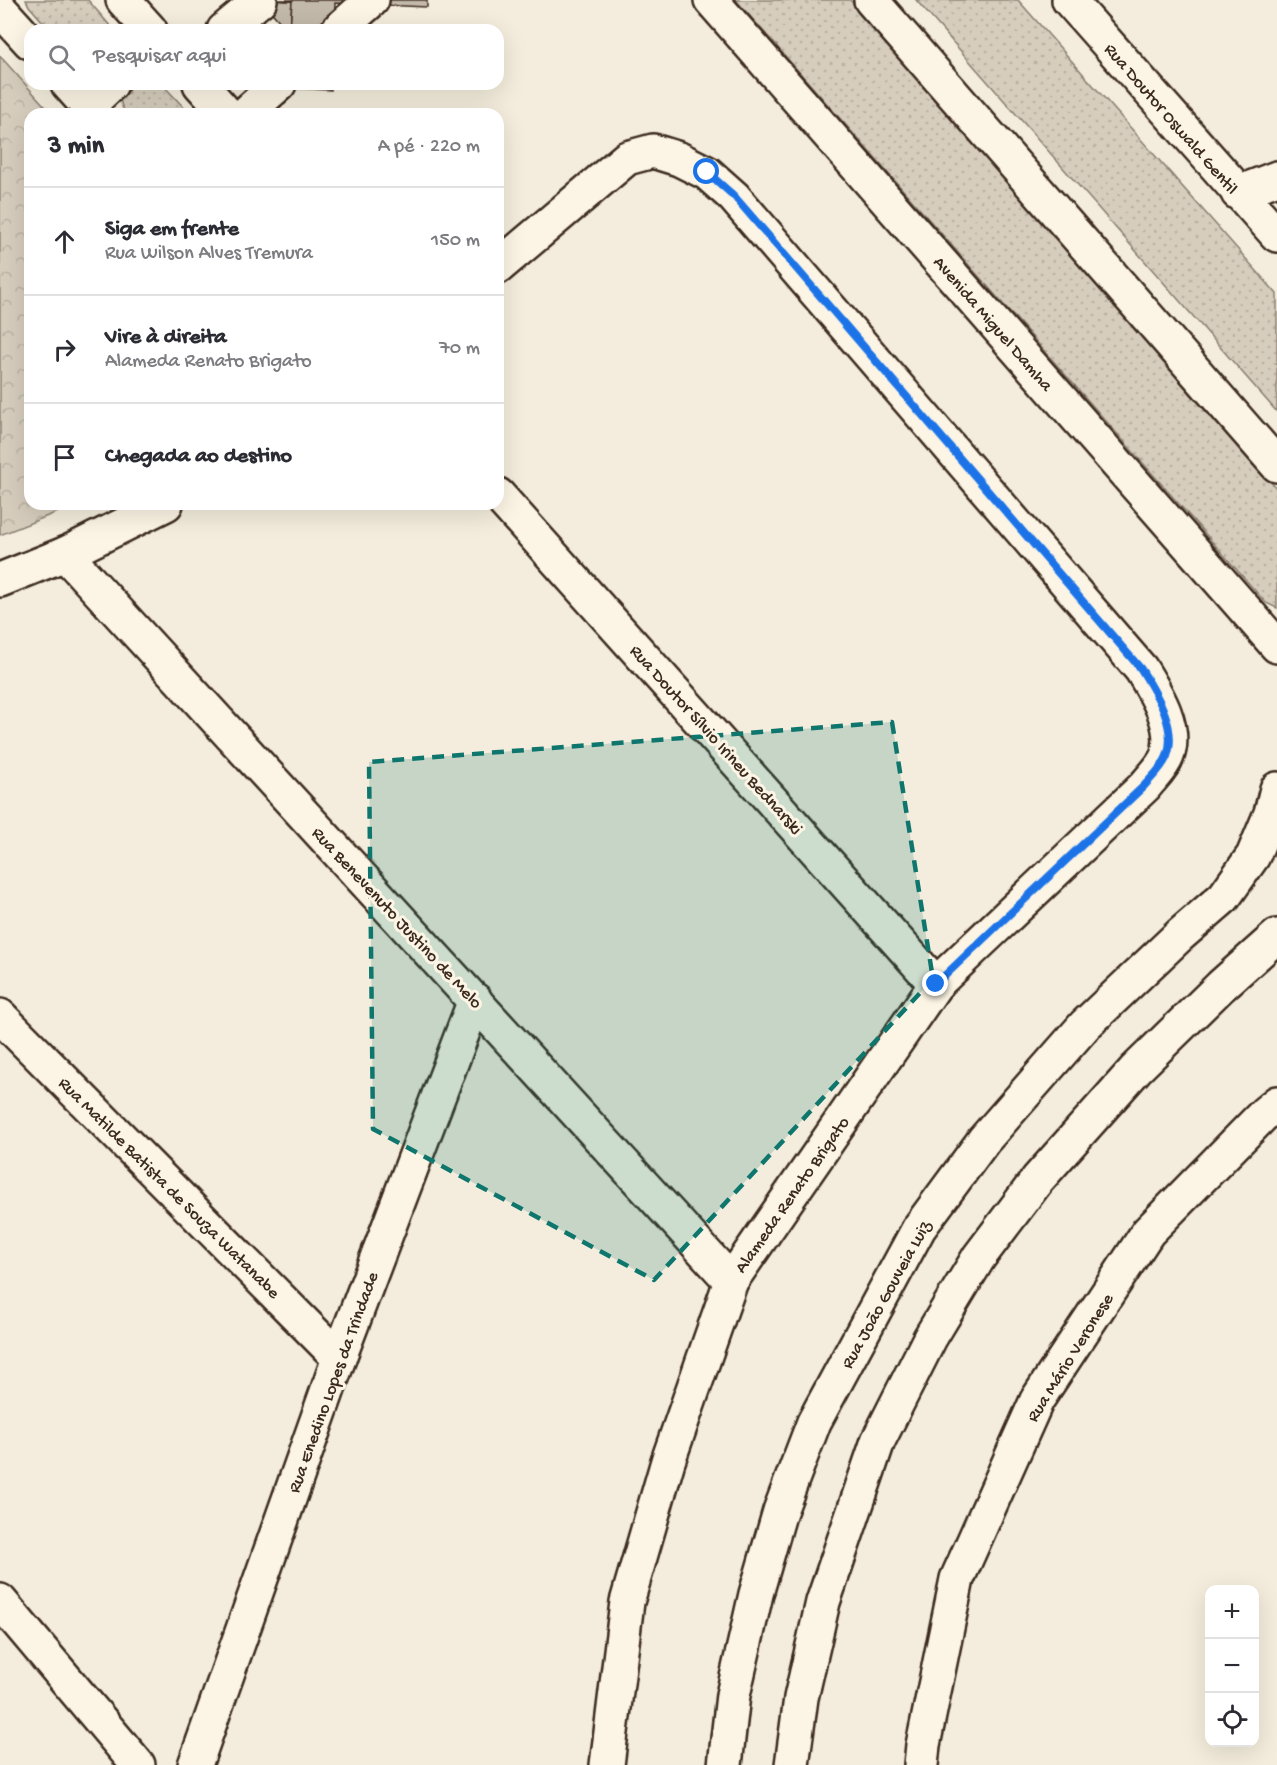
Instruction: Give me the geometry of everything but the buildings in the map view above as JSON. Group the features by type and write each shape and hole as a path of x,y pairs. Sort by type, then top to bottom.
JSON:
{"street":[{"path":"123,0 145,24"},
{"path":"231,24 260,0"},
{"path":"345,24 372,0"},
{"name":"Avenida Miguel Damha","path":"711,0 1277,646"},
{"path":"871,0 1277,465"},
{"name":"Rua Doutor Oswald Gentil","path":"1069,0 1277,235"},
{"path":"0,9 24,35"},
{"path":"84,101 101,90"},
{"path":"205,90 222,108"},
{"path":"252,108 272,90"},
{"name":"Alameda Renato Brigato","path":"504,262 627,158 653,151 679,159 707,172 734,196 1141,669 1159,698 1169,730 1167,755 1157,772 936,984 731,1281 668,1461 627,1602 607,1765"},
{"path":"1238,193 1277,178"},
{"name":"Rua Doutor Sílvio Irineu Bednarski","path":"504,502 936,984"},
{"path":"0,580 65,554 154,510"},
{"name":"Rua Benevenuto Justino de Melo","path":"65,554 731,1281"},
{"name":"Rua João Gouveia Luiz","path":"725,1765 733,1695 756,1594 780,1511 814,1422 919,1228 984,1140 1085,1025 1180,935 1224,897 1253,856 1271,813 1277,789"},
{"path":"792,1765 801,1698 823,1602 843,1539 878,1441 930,1338 979,1257 1038,1179 1136,1069 1221,986 1277,936"},
{"name":"Rua Enedino Lopes da Trindade","path":"195,1765 339,1358 475,1000"},
{"name":"Rua Matilde Batista de Souza Watanabe","path":"0,1016 339,1358"},
{"name":"Rua Mário Veronese","path":"921,1765 923,1745 957,1579 1037,1400 1148,1232 1277,1103"},
{"path":"0,1601 138,1765"}],"highlighted area":[{"path":"892,722 933,979 654,1280 373,1129 369,762"}],"green space":[{"path":"26,0 88,0 108,24 45,24"},
{"path":"736,0 850,0 1277,489 1277,608 1266,603"},
{"path":"916,0 1018,0 1277,294 1277,412"},
{"path":"0,56 24,83 24,90 30,90 47,108 24,108 24,510 63,510 0,535"},
{"path":"123,90 168,90 184,108 123,108 120,99"}],"route":[{"path":"707,172 734,196 1141,669 1159,698 1169,730 1167,755 1157,772 936,984"}]}
